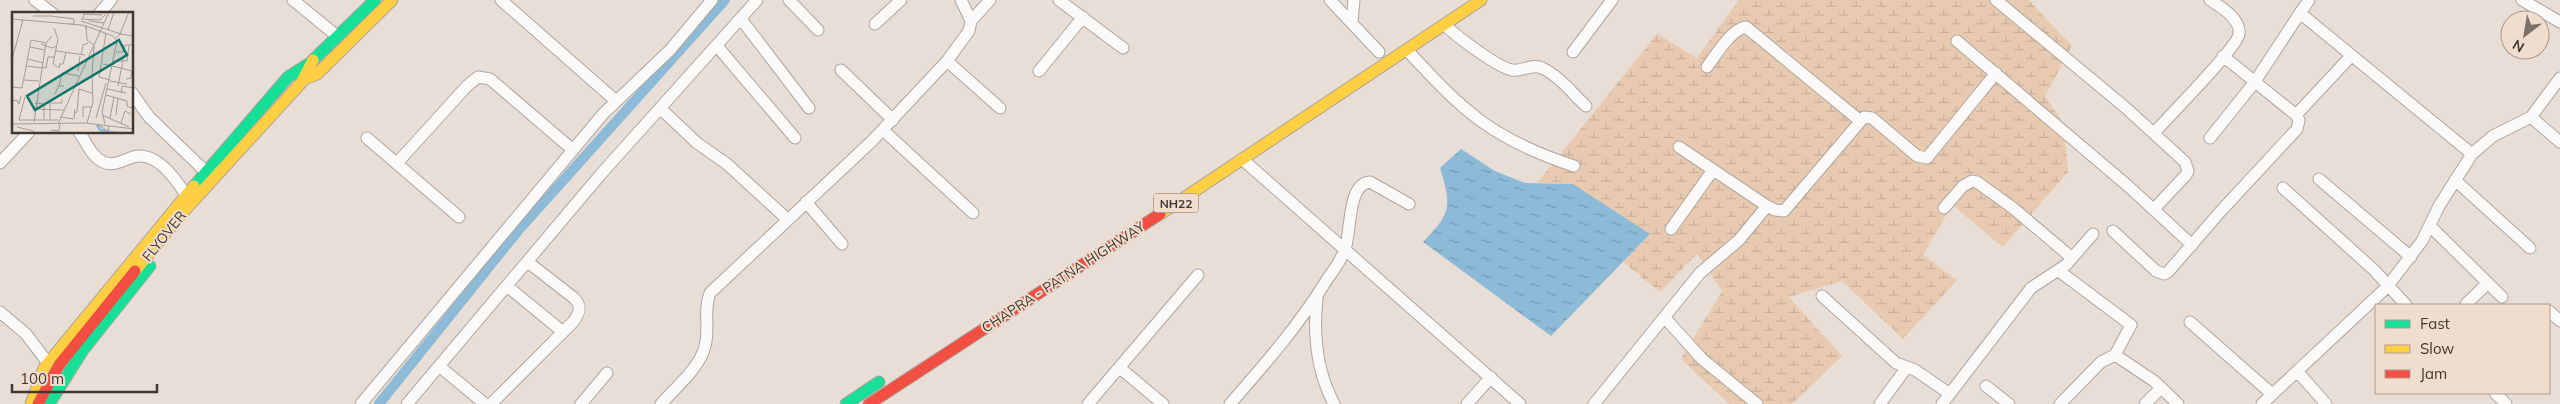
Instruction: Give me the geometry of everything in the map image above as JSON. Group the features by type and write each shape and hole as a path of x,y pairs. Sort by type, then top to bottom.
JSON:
{"main road":[{"path":"31,404 40,376 48,363 186,195 288,77 310,63 376,0"},
{"path":"49,404 59,385 163,249 234,167 312,83 317,74 392,0"},
{"name":"CHAPRA - PATNA HIGHWAY","path":"869,404 1481,0"},
{"name":"FLYOVER","path":"38,404 59,365 177,220 302,81 310,63"},
{"name":"FLYOVER","path":"302,81 317,74"},
{"path":"846,404 886,377"}],"street":[{"path":"35,0 50,12"},
{"path":"101,12 110,0"},
{"path":"293,0 337,36"},
{"path":"501,0 616,101"},
{"path":"362,404 573,150 616,101 670,50 712,0"},
{"path":"407,404 529,263 581,197 757,0"},
{"path":"789,0 818,30"},
{"path":"875,24 902,0"},
{"path":"961,0 971,21"},
{"path":"661,404 697,363 705,347 705,314 710,293 893,120 962,43 969,31 971,21 990,0"},
{"path":"1059,0 1123,48"},
{"path":"1330,0 1379,52"},
{"path":"1352,22 1354,0"},
{"path":"1573,52 1612,0"},
{"path":"1996,0 2154,133 2185,162 2188,170 2154,209"},
{"path":"2154,133 2223,56 2239,34 2238,27 2225,4 2210,0"},
{"path":"2210,138 2254,83 2309,0"},
{"path":"2522,0 2560,22"},
{"path":"2300,13 2472,154"},
{"path":"1039,71 1083,18"},
{"path":"741,19 809,108"},
{"path":"1444,25 1509,70 1516,71 1536,66 1545,69 1586,106"},
{"path":"1706,67 1730,38 1741,28 1746,27 1859,120"},
{"path":"1957,41 2154,209 2192,245"},
{"path":"717,46 795,138"},
{"path":"1407,50 1448,95 1492,130 1538,154 1574,166"},
{"path":"2113,231 2160,273 2168,272 2297,129 2300,120 2296,115 2254,83 2223,56"},
{"path":"2296,115 2351,56"},
{"path":"947,61 1000,108"},
{"path":"841,70 893,120"},
{"path":"1679,147 1767,206 1780,211 1788,208 1859,120 1864,117 1872,118 1918,156 1927,158 1996,73"},
{"path":"397,163 466,86 478,77 490,79 573,150"},
{"path":"2262,404 2387,287 2411,257 2430,226 2439,206 2472,154 2493,136 2531,118 2560,78"},
{"path":"134,96 149,117 206,172"},
{"path":"660,108 697,143 727,164 787,219"},
{"path":"2531,118 2560,142"},
{"path":"883,130 973,213"},
{"path":"0,163 26,134"},
{"path":"80,134 94,154 106,164 113,164 140,156 152,159 176,179 186,195"},
{"path":"367,138 459,218"},
{"path":"1242,159 1520,404"},
{"path":"1671,229 1713,170"},
{"path":"2320,179 2411,257"},
{"path":"2455,180 2530,248"},
{"path":"1944,208 1963,186 1972,181 1977,182 2014,208 2072,258"},
{"path":"1230,404 1283,343 1317,296 1345,251 1353,201 1364,182 1379,185 1409,204"},
{"path":"2283,188 2374,270 2387,287 2405,304"},
{"path":"806,202 842,244"},
{"path":"1594,404 1665,318 1704,267 1739,240 1767,206"},
{"path":"2430,226 2502,297"},
{"path":"1942,404 2031,288 2059,271 2094,234"},
{"path":"491,404 578,316 579,302 529,263"},
{"path":"2059,271 2086,289 2131,325 2115,355 2101,362 2060,404"},
{"path":"1088,404 1198,275"},
{"path":"2466,304 2487,284"},
{"path":"508,286 563,332"},
{"path":"1317,296 1315,341 1320,365 1334,404"},
{"path":"1822,296 1891,359 1950,394"},
{"path":"0,312 26,334 48,363"},
{"path":"2550,312 2560,321"},
{"path":"1665,318 1702,359 1757,404"},
{"path":"2190,322 2272,394"},
{"path":"2115,355 2132,365 2178,404"},
{"path":"439,366 485,404"},
{"path":"1880,404 1907,367"},
{"path":"1120,368 1163,404"},
{"path":"2297,370 2326,404"},
{"path":"581,404 607,373"},
{"path":"1467,404 1491,377"},
{"path":"1986,386 2009,404"},
{"path":"2145,404 2161,388"},
{"path":"2496,394 2506,404"}],"green space":[{"path":"1739,0 2029,0 2072,46 2045,96 2064,124 2068,172 2003,247 1952,205 1923,255 1957,280 1903,339 1842,281 1789,297 1842,356 1792,404 1729,404 1681,359 1722,291 1697,254 1660,292 1623,262 1650,235 1573,184 1537,183 1657,34 1697,58"}],"water":[{"path":"1461,149 1495,171 1525,183 1573,184 1650,234 1551,336 1423,242 1439,224 1446,209 1446,192 1440,168"}],"waterway":[{"path":"379,404 517,232 725,0"}],"traffic: fast":[{"path":"313,60 375,0"},
{"path":"194,186 288,77 310,63"},
{"path":"49,404 83,350 150,266"},
{"path":"846,404 879,382"}],"traffic: slow":[{"path":"304,79 317,74 392,0"},
{"path":"1160,214 1481,0"},
{"path":"135,271 183,212 301,83 313,60"},
{"path":"31,404 44,368 194,186"}],"traffic: jam":[{"path":"869,404 1160,214"},
{"path":"38,404 59,365 135,271"}]}
